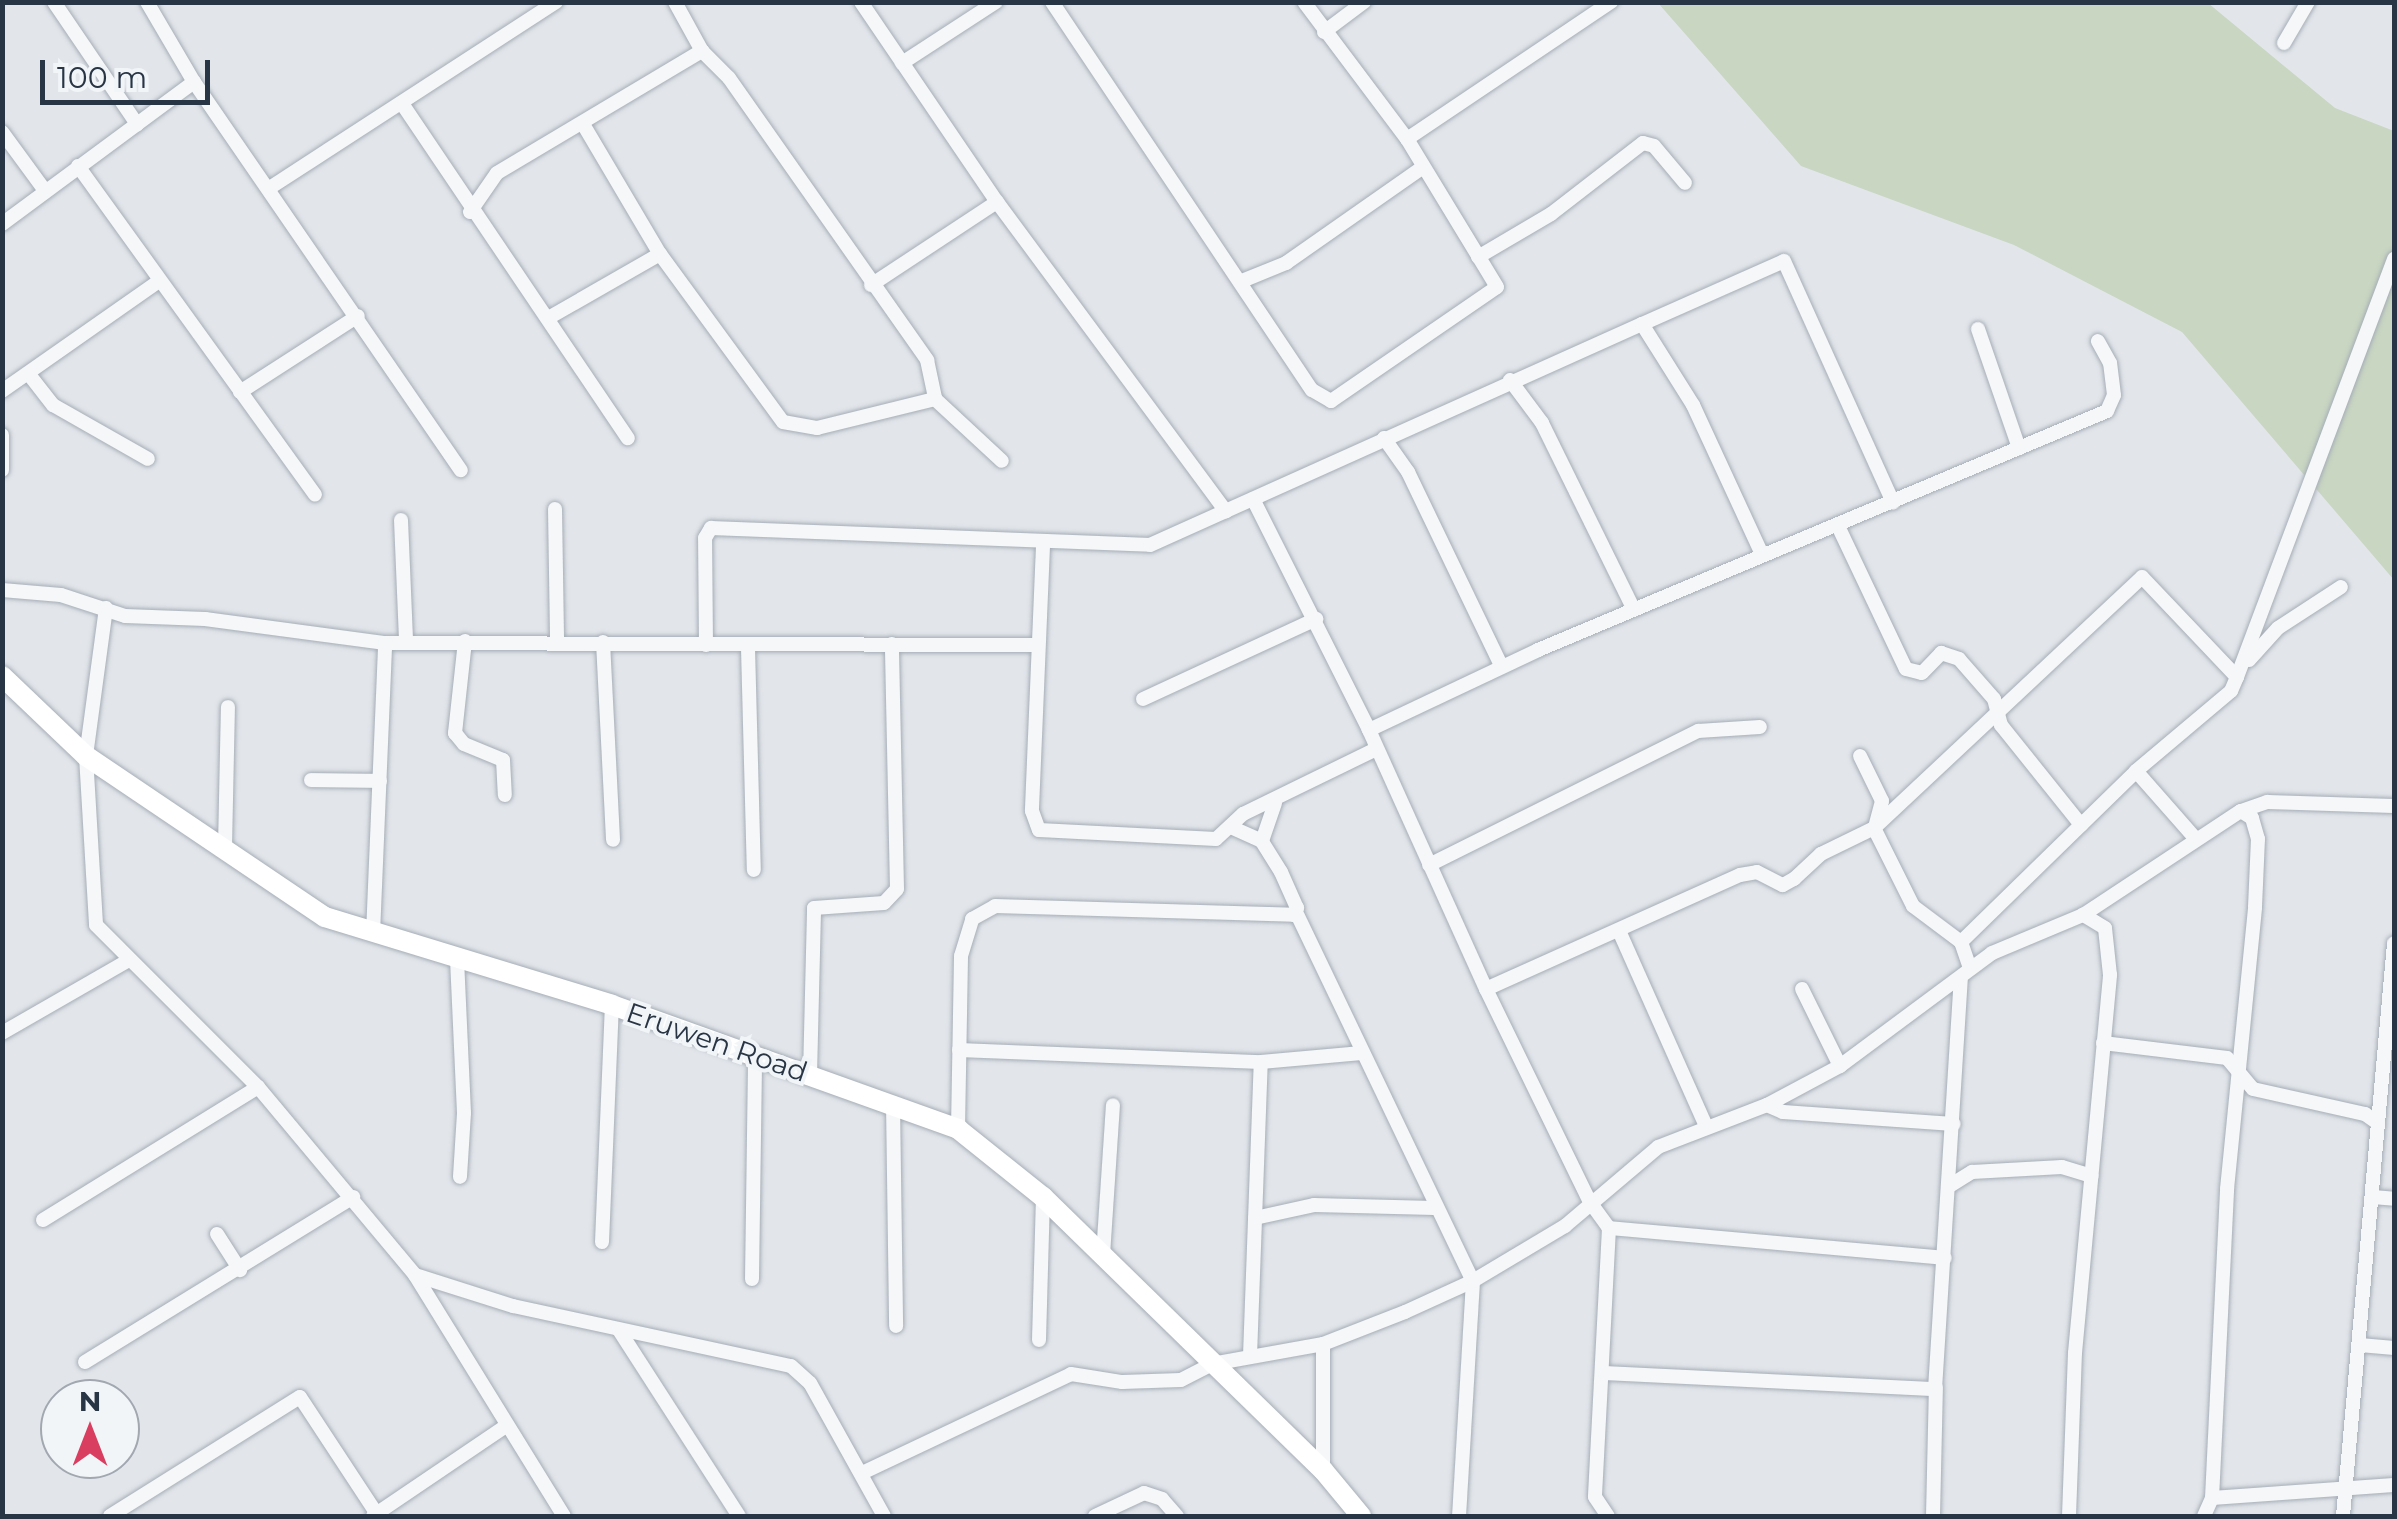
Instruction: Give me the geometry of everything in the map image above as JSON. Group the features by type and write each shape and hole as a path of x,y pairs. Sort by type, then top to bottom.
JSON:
{"street":[{"path":"54,2 137,124"},
{"path":"147,2 194,82 272,187 462,470"},
{"path":"272,187 404,105 556,2"},
{"path":"676,2 702,51 728,78 927,360 935,399 1002,461"},
{"path":"861,2 997,202 1226,512"},
{"path":"902,62 996,2"},
{"path":"1052,2 1312,390 1331,401 1497,287 1407,138 1304,2"},
{"path":"1324,32 1364,2"},
{"path":"1407,138 1610,2"},
{"path":"2284,44 2308,2"},
{"path":"454,186 488,181 702,51"},
{"path":"2,224 42,188 194,82"},
{"path":"404,105 470,212 550,317 628,438"},
{"path":"583,124 660,254 783,422 796,430 935,399"},
{"path":"2,132 42,188"},
{"path":"1478,257 1551,214 1644,143 1654,146 1685,183"},
{"path":"78,166 315,495"},
{"path":"1242,281 1286,262 1423,167"},
{"path":"470,212 488,181"},
{"path":"871,285 997,202"},
{"path":"550,317 660,254"},
{"path":"1962,942 2136,770 2230,692 2394,258"},
{"path":"706,645 705,538 711,528 1042,546 1150,546 1510,380 1784,261 1893,502"},
{"path":"2,391 31,376 160,281"},
{"path":"240,392 358,316"},
{"path":"1642,324 1693,404 1762,554"},
{"path":"1978,329 2019,448"},
{"path":"1369,730 1502,667 1762,554 1838,526 2107,411 2114,395 2110,363 2098,341"},
{"path":"31,376 53,405 148,459"},
{"path":"1510,380 1542,423 1634,610"},
{"path":"2,470 3,438"},
{"path":"1384,438 1408,472 1502,667"},
{"path":"1253,499 1316,619 1486,989 1590,1202 1609,1228 1606,1372 1595,1497 1608,1516"},
{"path":"556,509 558,643"},
{"path":"401,520 406,640"},
{"path":"1838,526 1906,670 1917,675 1941,653 1952,654 1994,699 1998,713 2082,824"},
{"path":"1042,546 1032,811 1039,830 1183,833 1204,841 1230,827 1243,814 1275,803 1376,750"},
{"path":"1486,989 1620,933 1740,875 1758,872 1783,885 1820,854 1874,828 1998,713 2122,588 2142,577 2237,676"},
{"path":"2237,676 2278,628 2341,587"},
{"path":"2,590 61,595 125,616 205,618 385,643 603,642 748,648 1036,645"},
{"path":"106,608 86,756 92,914 129,960 258,1088 415,1276 564,1516"},
{"path":"1142,700 1316,619"},
{"path":"465,641 455,733 464,744 503,760 504,795"},
{"path":"603,642 612,840"},
{"path":"373,934 385,643"},
{"path":"810,1075 814,908 884,903 897,889 892,644"},
{"path":"748,648 754,870"},
{"name":"Eruwen Road","path":"2,676 86,756 226,846 326,917 612,1005 893,1103 958,1130 1043,1197 1323,1470 1361,1516"},
{"path":"226,846 228,707"},
{"path":"1430,865 1698,731 1760,727"},
{"path":"1860,756 1882,801 1874,828 1914,906 1962,942 1966,973 1936,1387 1933,1516"},
{"path":"2136,770 2196,840"},
{"path":"311,780 380,781"},
{"path":"862,1473 1071,1374 1122,1382 1182,1380 1212,1364 1324,1344 1473,1282 1565,1226 1658,1147 1767,1105 1840,1066 2012,940 2082,915 2241,810 2267,802 2394,806"},
{"path":"1262,841 1275,803"},
{"path":"2204,1516 2212,1498 2227,1189 2241,1071 2258,839 2252,818 2241,810"},
{"path":"1230,827 1262,841 1434,1208 1473,1282 1459,1516"},
{"path":"958,1130 961,956 972,919 984,908 1217,917 1296,912"},
{"path":"2069,1516 2075,1354 2103,1043 2106,935 2101,921 2082,915"},
{"path":"1620,933 1706,1126"},
{"path":"2343,1516 2372,1198 2372,1118 2382,1098 2390,1058 2394,944"},
{"path":"457,959 464,1112 460,1178"},
{"path":"2,1033 54,998 129,960"},
{"path":"1802,989 1840,1066"},
{"path":"602,1242 612,1005"},
{"path":"2103,1043 2137,1052 2219,1056 2241,1071 2253,1088 2372,1118"},
{"path":"959,1050 1260,1062 1362,1054"},
{"path":"752,1279 755,1058"},
{"path":"1250,1356 1260,1062"},
{"path":"43,1220 258,1088"},
{"path":"893,1103 896,1326"},
{"path":"1102,1255 1112,1105"},
{"path":"1767,1105 1783,1112 1954,1124"},
{"path":"1951,1186 1972,1172 2062,1167 2092,1176"},
{"path":"86,1362 352,1197"},
{"path":"1040,1340 1043,1197"},
{"path":"2372,1198 2394,1199"},
{"path":"1255,1218 1314,1206 1434,1208"},
{"path":"1609,1228 1946,1258"},
{"path":"217,1234 240,1270"},
{"path":"415,1276 618,1330 802,1372 884,1516"},
{"path":"618,1330 739,1516"},
{"path":"1323,1470 1324,1344"},
{"path":"2360,1345 2394,1348"},
{"path":"1606,1372 1724,1374 1926,1393 1936,1387"},
{"path":"110,1516 300,1396 375,1515 506,1426"},
{"path":"2212,1498 2347,1491 2394,1484"},
{"path":"1095,1516 1144,1493 1162,1499 1177,1516"}],"green space":[{"path":"1658,3 2208,3 2335,108 2394,131 2394,580 2182,332 2014,245 1801,166"}]}
